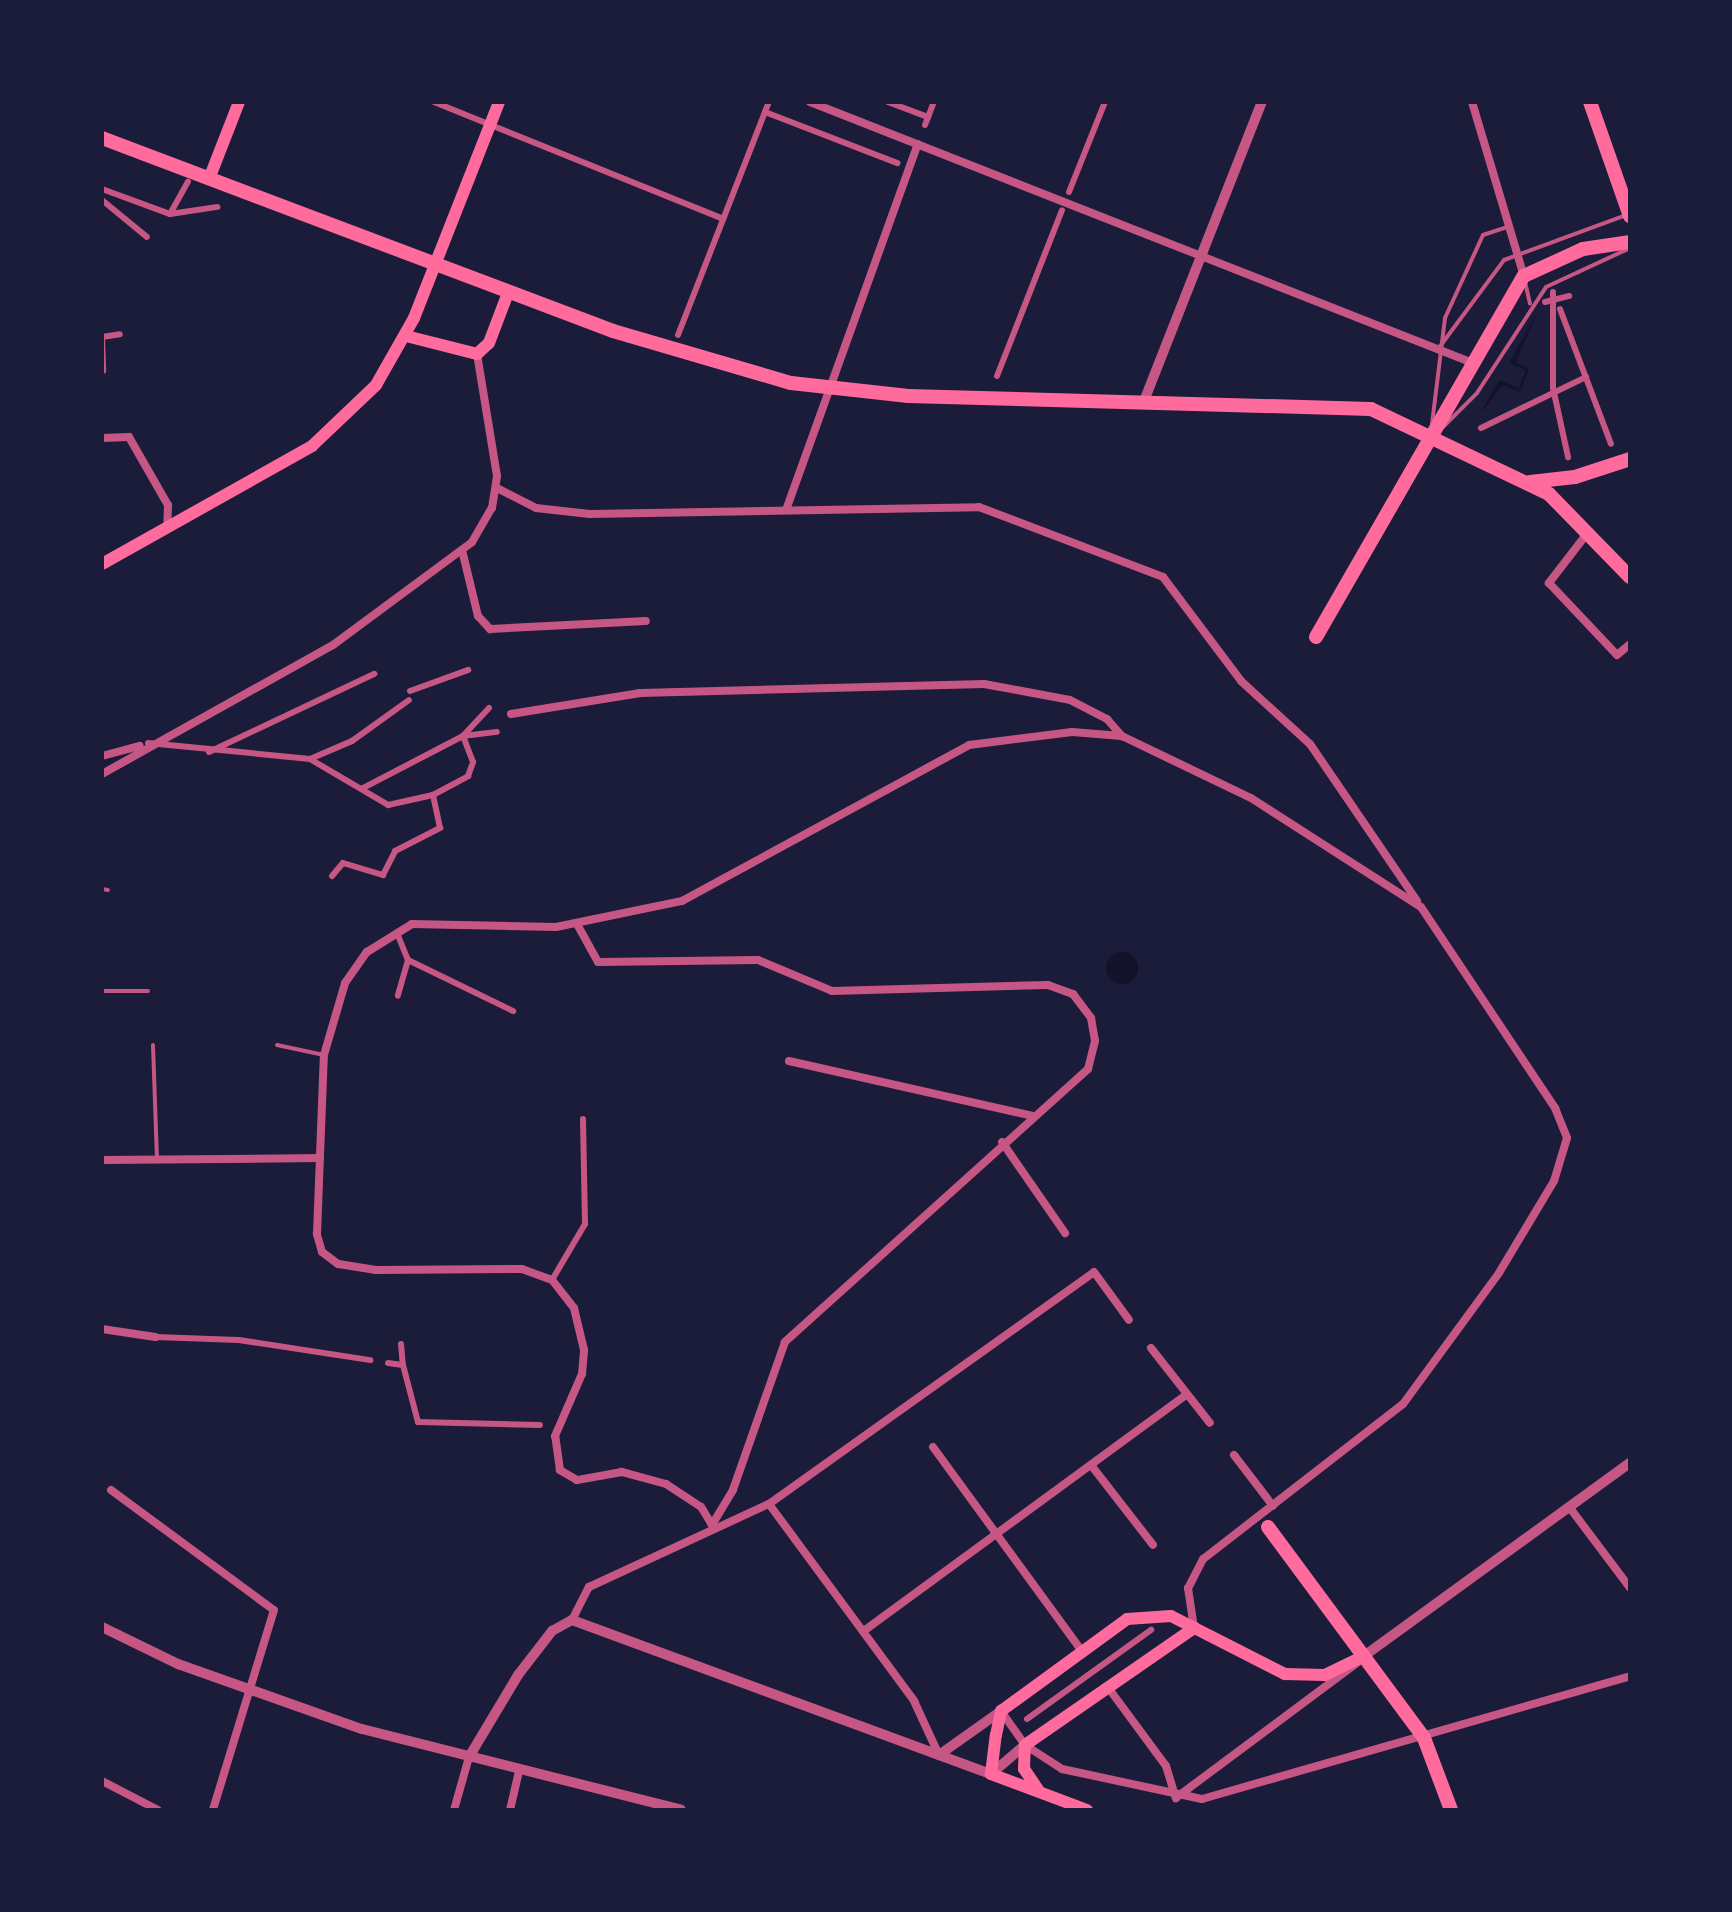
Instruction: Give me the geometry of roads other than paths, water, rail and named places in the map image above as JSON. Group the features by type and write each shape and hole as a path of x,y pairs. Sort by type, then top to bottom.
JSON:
{"main road":[{"path":"209,179 239,102"},
{"path":"102,564 163,536 312,446 376,385 406,336 499,102"},
{"path":"1590,102 1630,215"},
{"path":"102,138 508,293 689,356 825,388 1144,401 1342,404 1431,436 1529,482 1568,509 1630,577"},
{"path":"1316,637 1524,276 1583,249 1630,245"},
{"path":"406,336 477,354 489,343 508,293"},
{"path":"1529,482 1575,477 1630,459"},
{"path":"1268,1527 1424,1738 1451,1810"},
{"path":"1087,1810 991,1774 1001,1711 1137,1615 1171,1616 1285,1674 1325,1675 1364,1656"},
{"path":"1040,1792 1024,1769 1025,1745 1194,1628"}],"street":[{"path":"434,102 723,219"},
{"path":"678,335 769,102"},
{"path":"810,102 1473,363"},
{"path":"888,102 928,117"},
{"path":"925,125 934,102"},
{"path":"1069,192 1105,102"},
{"path":"1144,401 1262,102"},
{"path":"1472,102 1524,276"},
{"path":"765,112 897,163"},
{"path":"786,510 825,388 918,144"},
{"path":"170,214 188,182"},
{"path":"102,189 170,214 217,207"},
{"path":"102,200 147,237"},
{"path":"997,376 1062,210"},
{"path":"1545,302 1555,296 1569,296"},
{"path":"1555,296 1611,444"},
{"path":"1555,296 1553,388 1568,457"},
{"path":"103,371 102,337 120,334"},
{"path":"102,774 148,743 322,651 462,550 487,519 497,488 477,354"},
{"path":"1481,428 1553,388 1586,377"},
{"path":"102,438 124,433 168,505 163,536"},
{"path":"497,488 520,503 570,513 979,507 1163,577 1241,681 1310,744 1555,1108 1567,1156 1482,1298 1403,1404 1195,1570 1188,1588 1194,1628"},
{"path":"1589,531 1549,583 1617,655 1630,644"},
{"path":"462,550 480,621 504,628 646,621"},
{"path":"410,691 468,670"},
{"path":"205,753 374,674"},
{"path":"511,714 640,693 984,684 1070,700 1107,719 1122,736"},
{"path":"102,756 148,743 205,753 310,759 352,741 409,700"},
{"path":"363,788 463,736 489,708"},
{"path":"463,736 497,732"},
{"path":"712,1525 687,1495 657,1480 622,1472 577,1480 560,1470 556,1430 582,1374 584,1350 574,1308 552,1280 522,1269 376,1270 325,1256 317,1234 324,1055 345,983 367,952 396,931 430,921 577,924 700,893 833,823 908,772 969,745 1072,732 1122,736 1251,798 1421,907"},
{"path":"310,759 388,805 433,795 474,769 463,736"},
{"path":"332,876 343,863 383,875 395,851 440,828 433,795"},
{"path":"577,924 598,962 758,960 832,991 1011,983 1062,988 1091,1018 1095,1041 1088,1069 1002,1142 785,1342 733,1490 712,1525"},
{"path":"396,931 408,960 398,996"},
{"path":"408,960 513,1011"},
{"path":"789,1061 1034,1116"},
{"path":"552,1280 585,1224 583,1119"},
{"path":"1002,1142 1065,1233"},
{"path":"102,1160 320,1158"},
{"path":"572,1620 575,1601 589,1587 712,1525 769,1504 1094,1272 1129,1320"},
{"path":"102,1329 155,1337 239,1340 370,1360"},
{"path":"401,1344 403,1365 418,1422 479,1428 540,1425"},
{"path":"1151,1348 1210,1423"},
{"path":"388,1363 403,1365"},
{"path":"865,1630 1187,1394"},
{"path":"933,1447 1082,1651"},
{"path":"1234,1455 1273,1506"},
{"path":"1176,1798 1364,1656 1630,1463"},
{"path":"1091,1465 1153,1545"},
{"path":"111,1490 274,1610 213,1810"},
{"path":"769,1504 865,1630 932,1729 939,1755"},
{"path":"1570,1508 1630,1588"},
{"path":"451,1809 469,1757 525,1666 552,1631 572,1620 991,1774 1025,1745"},
{"path":"102,1627 252,1690 519,1772 681,1810"},
{"path":"1027,1719 1151,1630"},
{"path":"939,1755 1001,1711 1025,1745 1062,1769 1176,1798 1231,1794 1630,1676"},
{"path":"1107,1686 1166,1766 1176,1798"},
{"path":"510,1810 519,1772"},
{"path":"102,1781 158,1810"}],"lane":[{"path":"1438,349 1516,252 1630,215"},
{"path":"1431,436 1438,349 1474,248 1491,227 1510,227"},
{"path":"1431,436 1461,414 1530,303 1546,287 1630,245"},
{"path":"1524,276 1530,303"},
{"path":"1473,363 1491,370"},
{"path":"102,991 148,991"},
{"path":"153,1045 157,1159"},
{"path":"277,1045 324,1055"}]}
